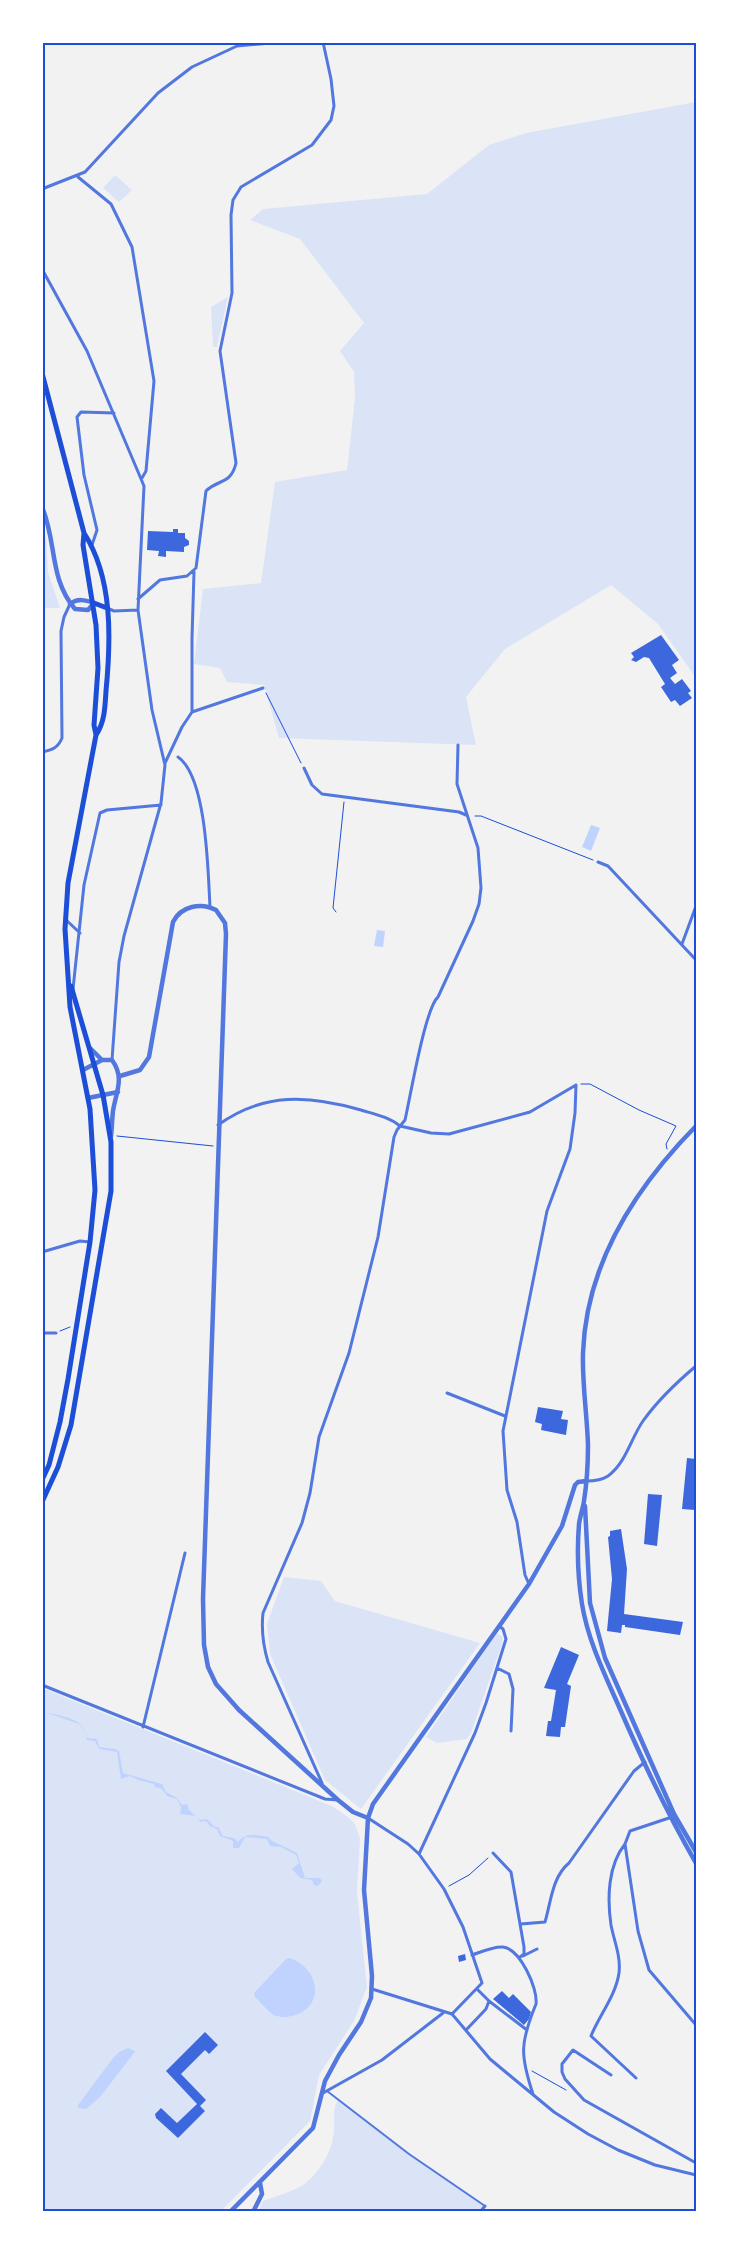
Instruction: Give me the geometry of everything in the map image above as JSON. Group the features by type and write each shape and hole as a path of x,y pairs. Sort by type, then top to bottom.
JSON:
{"main road":[{"path":"42,373 84,533 92,545 107,608 108,667 102,726 96,735"},
{"path":"42,1480 49,1465 60,1422 90,1242 95,1190 94,1152 88,1098 70,1007 65,919 68,883 96,735 94,725 98,648 94,603 83,545 84,533"},
{"path":"94,603 107,608"},
{"path":"42,1502 58,1467 71,1424 111,1190 111,1142 103,1095 69,979"}],"street":[{"path":"42,189 78,177 85,172 167,84 192,67 243,44 250,47 282,42"},
{"path":"111,1142 113,1114 120,1076 112,1060 115,1042 119,962 124,936 160,805 165,764 182,727 192,712 194,571 197,565 206,491 211,486 227,480 234,470 236,463 220,354 232,293 231,214 233,200 241,187 312,145 330,120 334,106 331,79 323,42"},
{"path":"78,177 111,204 132,247 154,381 146,471 142,478"},
{"path":"42,269 87,351 144,486 138,610 152,710 165,764"},
{"path":"92,545 97,530 84,474 77,417 81,412 114,413"},
{"path":"42,507 51,532 58,582 70,604 75,609 88,610 94,603 85,600 75,600 70,604 64,617 61,632 62,738 60,745 52,750 42,752"},
{"path":"138,599 160,580 187,576 194,571"},
{"path":"107,608 114,611 138,610"},
{"path":"192,712 263,688"},
{"path":"322,1784 268,1662 263,1647 263,1613 302,1523 310,1493 319,1437 349,1353 384,1214 394,1137 406,1115 422,1041 434,1000 438,997 479,904 480,866 475,835 457,784 458,745"},
{"path":"178,757 187,766 200,803 206,840 210,907"},
{"path":"304,768 312,785 322,794 459,812 467,815"},
{"path":"73,992 84,885 100,813 107,810 160,805"},
{"path":"598,862 608,866 696,960"},
{"path":"682,944 696,906"},
{"path":"120,1076 140,1070 149,1057 174,922 177,915 184,909 192,907 210,907 222,916 226,934 217,1146 205,1558 204,1645 208,1667 216,1684 239,1710 353,1812 368,1818 408,1844 419,1854 444,1889 462,1927 482,1980 477,1989 452,2014"},
{"path":"65,919 80,934"},
{"path":"696,934 696,945"},
{"path":"91,1049 102,1060"},
{"path":"83,1070 102,1060 112,1060"},
{"path":"218,1126 229,1117 252,1107 271,1101 304,1098 327,1101 358,1109 394,1121 400,1126 431,1133 449,1134 530,1112 576,1084"},
{"path":"529,1584 525,1575 518,1522 507,1490 503,1447 505,1416 548,1211 570,1149 575,1113 576,1084"},
{"path":"88,1098 118,1092"},
{"path":"696,1126 668,1156 626,1215 604,1256 592,1291 584,1330 582,1354 588,1446 584,1502 579,1523 582,1604 602,1670 696,1863"},
{"path":"42,1252 80,1241 90,1242"},
{"path":"42,1333 56,1333"},
{"path":"230,2212 313,2128 331,2069 361,2022 372,1989 364,1890 368,1818 373,1804 529,1584 562,1526 575,1486 578,1482 595,1481 610,1475 623,1459 649,1413 696,1366"},
{"path":"447,1393 505,1416"},
{"path":"584,1502 590,1603 596,1628 605,1658 647,1761"},
{"path":"143,1727 185,1553"},
{"path":"419,1854 475,1733 506,1639 503,1629 499,1626"},
{"path":"497,1668 509,1674 513,1689 511,1731"},
{"path":"42,1685 325,1800 338,1800"},
{"path":"521,1924 544,1922 554,1885 561,1869 569,1863 634,1771 647,1761"},
{"path":"636,2078 591,2036 615,1986 618,1974 618,1950 611,1924 610,1889 612,1869 620,1851 626,1844 630,1831 672,1816"},
{"path":"672,1816 696,1852"},
{"path":"626,1844 638,1931 649,1970 696,2025"},
{"path":"493,1853 511,1872 525,1952 521,1957"},
{"path":"472,1955 500,1946 521,1957 537,1998 523,2049 524,2066 533,2094"},
{"path":"521,1957 537,1950"},
{"path":"372,1989 452,2014 467,2029 490,2059 568,2121 618,2150 655,2165 696,2175"},
{"path":"477,1989 489,2002 527,2030"},
{"path":"467,2029 486,2009 489,2002"},
{"path":"325,2092 382,2060 443,2012"},
{"path":"611,2075 573,2050 562,2064 562,2072 565,2079 584,2100 696,2163"},
{"path":"253,2212 262,2194 260,2182"},
{"path":"480,2212 485,2206"}],"lane":[{"path":"325,2092 409,2154 485,2206"}],"path":[{"path":"263,688 304,768"},
{"path":"336,912 333,908 344,797"},
{"path":"467,815 481,816 598,862"},
{"path":"576,1084 590,1084 639,1110 676,1126 666,1144 668,1156"},
{"path":"112,1135 217,1146"},
{"path":"56,1333 66,1327 76,1327"},
{"path":"444,1889 469,1875 493,1853"},
{"path":"524,2066 567,2090"}],"shaded area":[{"path":"696,102 696,678 658,624 611,585 505,649 466,697 476,745 279,738 264,685 227,682 220,668 194,664 203,589 261,583 275,482 347,470 355,398 354,372 340,351 364,323 300,239 250,220 263,209 427,194 489,145 526,133"},
{"path":"115,175 132,190 119,202 103,188"},
{"path":"228,297 217,347 213,347 211,307"},
{"path":"42,527 46,539 48,572 60,608 43,608"},
{"path":"284,1577 321,1581 335,1601 480,1643 361,1809 325,1780 270,1654 267,1624"},
{"path":"497,1633 503,1637 501,1647 471,1733 467,1739 437,1743 426,1737"},
{"path":"42,1688 332,1806 355,1824 360,1838 357,1892 367,1987 354,2021 319,2075 310,2121 221,2211 43,2211"},
{"path":"338,2100 409,2154 485,2206 480,2212 258,2212 263,2201 303,2185 318,2170 332,2144 334,2113"}],"water":[{"path":"591,825 600,828 591,851 582,847"},
{"path":"377,930 385,931 383,947 374,946"},
{"path":"42,1711 70,1718 81,1725 85,1731 79,1724"},
{"path":"85,1731 87,1738 97,1739 99,1747 119,1751 123,1773 162,1784 166,1792 177,1798 182,1805 187,1804 189,1810 196,1816 180,1814 181,1807 177,1799 167,1796 162,1789 155,1787 154,1784 130,1776 121,1779 117,1752 99,1749 95,1741 87,1740"},
{"path":"197,1817 200,1820 207,1819 215,1827 218,1827 223,1836 234,1838 238,1842 241,1839 248,1835 268,1837 272,1841 297,1853 305,1878 319,1878 322,1880 321,1883 317,1886 314,1885 312,1880 300,1878 292,1869 299,1863 296,1855 281,1847 270,1846 267,1839 245,1837 239,1848 233,1848 233,1841 220,1836 217,1829 210,1826 206,1821 200,1822"},
{"path":"290,1958 301,1964 309,1972 314,1981 313,1999 308,2007 299,2014 287,2017 277,2016 265,2008 255,1997 254,1993 286,1959"},
{"path":"128,2048 135,2051 134,2053 100,2097 86,2109 78,2108 78,2105 113,2058 119,2052"}],"building":[{"path":"173,529 178,529 178,533 185,533 185,538 189,541 189,545 184,547 184,552 166,551 166,557 158,556 159,551 147,550 148,531 173,532"},
{"path":"661,635 679,660 672,665 677,673 670,678 675,684 682,679 691,691 688,693 692,698 680,706 675,700 671,702 661,687 665,684 649,658 644,657 636,662 631,660 634,657 631,653"},
{"path":"538,1407 563,1411 561,1419 568,1420 566,1435 541,1430 542,1424 535,1422"},
{"path":"687,1458 696,1459 695,1510 682,1509"},
{"path":"648,1494 662,1495 657,1546 644,1544"},
{"path":"621,1529 627,1569 624,1614 683,1622 680,1635 625,1627 625,1625 622,1625 621,1633 607,1631 612,1579 608,1537 610,1536 610,1531"},
{"path":"561,1647 579,1655 567,1684 571,1686 565,1727 561,1727 560,1737 546,1736 548,1721 551,1721 556,1690 544,1688"},
{"path":"465,1954 466,1960 459,1962 458,1956"},
{"path":"502,1991 509,1998 513,1994 531,2012 529,2019 524,2025 493,1999"},
{"path":"205,2032 218,2045 209,2054 205,2050 181,2074 206,2100 200,2106 205,2111 178,2138 156,2118 155,2114 161,2108 177,2123 197,2104 166,2071"}]}
